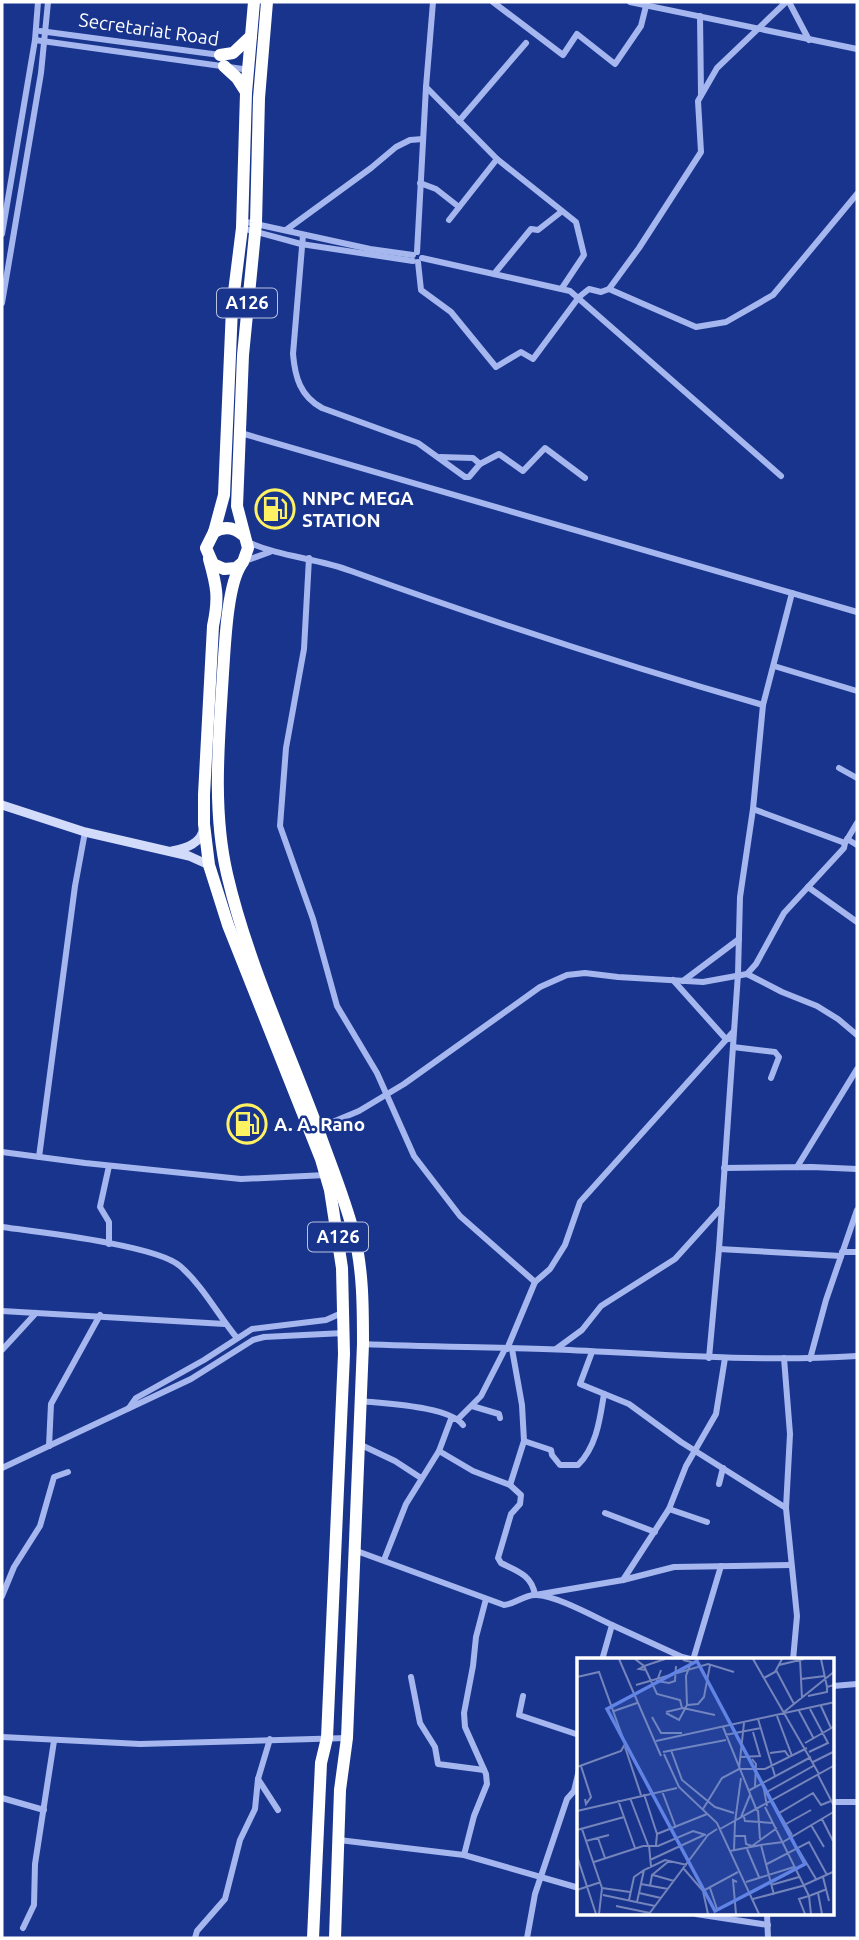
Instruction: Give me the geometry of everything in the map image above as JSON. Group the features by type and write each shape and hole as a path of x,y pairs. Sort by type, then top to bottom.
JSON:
{"highway":[{"name":"A126","path":"254,2 251,36 259,97 256,227 250,269 237,506 247,555 233,581 225,646 218,772 226,871 242,926 340,1189 355,1236 362,1285 361,1401 347,1738 340,1790 335,1938"},
{"name":"A126","path":"267,2 256,64 246,93 242,225 232,308 224,495 214,532 207,542 218,603 213,626 204,824 209,865 228,925 326,1175 338,1234 345,1311 327,1738 321,1763 313,1938"},
{"path":"246,93 222,61 251,36"},
{"path":"214,532 226,527 238,531 245,538"},
{"path":"209,559 224,569 242,563"}],"street":[{"path":"2,303 45,41 40,31 38,2"},
{"path":"2,234 35,40 48,2"},
{"path":"433,2 416,257 421,290 451,312 496,367 521,352 533,359 579,297 589,289 601,292 609,289 701,152 698,101 717,68 788,2 810,39"},
{"path":"493,2 563,55 576,34 615,64 640,26 646,4"},
{"path":"630,2 857,49"},
{"path":"699,16 701,95"},
{"name":"Secretariat Road","path":"40,31 222,61 256,64"},
{"name":"Secretariat Road","path":"35,40 256,64"},
{"path":"459,121 526,43"},
{"path":"426,87 497,159 576,222 584,255 562,288"},
{"path":"286,230 396,147 410,140 422,139"},
{"path":"449,220 497,159"},
{"path":"420,183 436,189 459,207"},
{"path":"609,289 696,327 726,322 774,295 857,194"},
{"path":"494,274 531,229 538,230 561,212"},
{"path":"242,225 286,230 562,288 579,297 781,476"},
{"path":"256,227 302,244 416,257"},
{"path":"303,234 293,354 294,371 302,390 314,404 418,443 465,477 470,477 480,464 499,454 523,471 545,449 585,478"},
{"path":"239,432 857,612"},
{"path":"440,457 473,458 480,464"},
{"path":"245,538 270,552 309,558 346,569 479,618 763,705"},
{"path":"242,563 270,552"},
{"path":"309,558 304,649 286,748 280,826 313,919 337,1006 387,1094 414,1156 460,1216 535,1282"},
{"path":"709,1358 738,974 740,897 753,809 763,705 792,593"},
{"path":"774,666 857,691"},
{"path":"839,768 857,778"},
{"path":"2,805 85,832 190,856 209,865"},
{"path":"753,809 857,845"},
{"path":"747,974 756,964 784,913 845,848 846,841 857,823"},
{"path":"171,852 195,843 203,834 204,824"},
{"path":"39,1157 75,886 85,832"},
{"path":"808,887 857,922"},
{"path":"683,981 739,939"},
{"path":"318,1128 359,1111 387,1094 554,978 585,973 703,982 747,974 817,1006 857,1035"},
{"path":"673,980 708,1021 731,1042 775,1052 779,1057 771,1077"},
{"path":"461,1422 481,1396 508,1349 535,1282 550,1269 565,1245 580,1202 731,1042"},
{"path":"797,1167 857,1069"},
{"path":"2,1152 241,1179 326,1175"},
{"path":"109,1166 100,1207 109,1222 109,1244"},
{"path":"724,1168 857,1170"},
{"path":"554,1350 582,1330 601,1306 675,1259 722,1207"},
{"path":"810,1359 857,1209"},
{"path":"2,1227 153,1253 179,1266 208,1298 237,1338"},
{"path":"719,1249 841,1254 857,1252"},
{"path":"2,1311 225,1324"},
{"path":"128,1409 136,1398 259,1327 326,1320 345,1311"},
{"path":"2,1350 36,1313"},
{"path":"49,1446 51,1404 100,1315"},
{"path":"2,1468 204,1372 258,1338 344,1333"},
{"path":"363,1344 709,1358 810,1359 857,1356"},
{"path":"508,1349 522,1405 524,1441 510,1485"},
{"path":"592,1352 580,1384 629,1404 672,1436 786,1508"},
{"path":"624,1580 669,1509 695,1449 716,1414 725,1358"},
{"path":"784,1358 790,1434 786,1508 797,1616 793,1658"},
{"path":"524,1441 551,1450 560,1465 578,1465 587,1454 596,1434 604,1394"},
{"path":"361,1401 427,1410 461,1422"},
{"path":"472,1406 499,1414 500,1418"},
{"path":"384,1560 407,1504 439,1451 451,1419 461,1422"},
{"path":"359,1444 395,1461 421,1478"},
{"path":"439,1451 473,1471 510,1485 522,1495 506,1530 499,1561 529,1578 534,1585 535,1595"},
{"path":"719,1484 723,1468"},
{"path":"2,1596 14,1567 40,1526 54,1477 68,1472"},
{"path":"669,1509 707,1522"},
{"path":"605,1513 655,1532"},
{"path":"354,1550 504,1605 535,1595 624,1580 674,1567 790,1565"},
{"path":"694,1658 721,1566"},
{"path":"535,1595 578,1608 686,1658"},
{"path":"464,1855 474,1815 487,1784 484,1770 465,1727 464,1713 476,1637 486,1599"},
{"path":"603,1658 612,1625"},
{"path":"411,1677 420,1723 435,1747 438,1763 484,1770"},
{"path":"834,1686 857,1684"},
{"path":"523,1696 519,1715 577,1734"},
{"path":"2,1737 140,1744 347,1738"},
{"path":"195,1938 197,1931 225,1899 240,1840 255,1809 258,1779 271,1740"},
{"path":"23,1928 34,1905 35,1864 54,1741"},
{"path":"258,1779 278,1810"},
{"path":"527,1938 536,1894 567,1799 577,1792"},
{"path":"2,1798 44,1810"},
{"path":"834,1802 857,1801"},
{"path":"339,1840 464,1855 577,1887"},
{"path":"709,1916 768,1925"},
{"path":"767,1916 768,1938"}],"place":[{"name":"NNPC MEGA STATION","path":"275,509"},
{"name":"A. A. Rano","path":"247,1124"}]}
